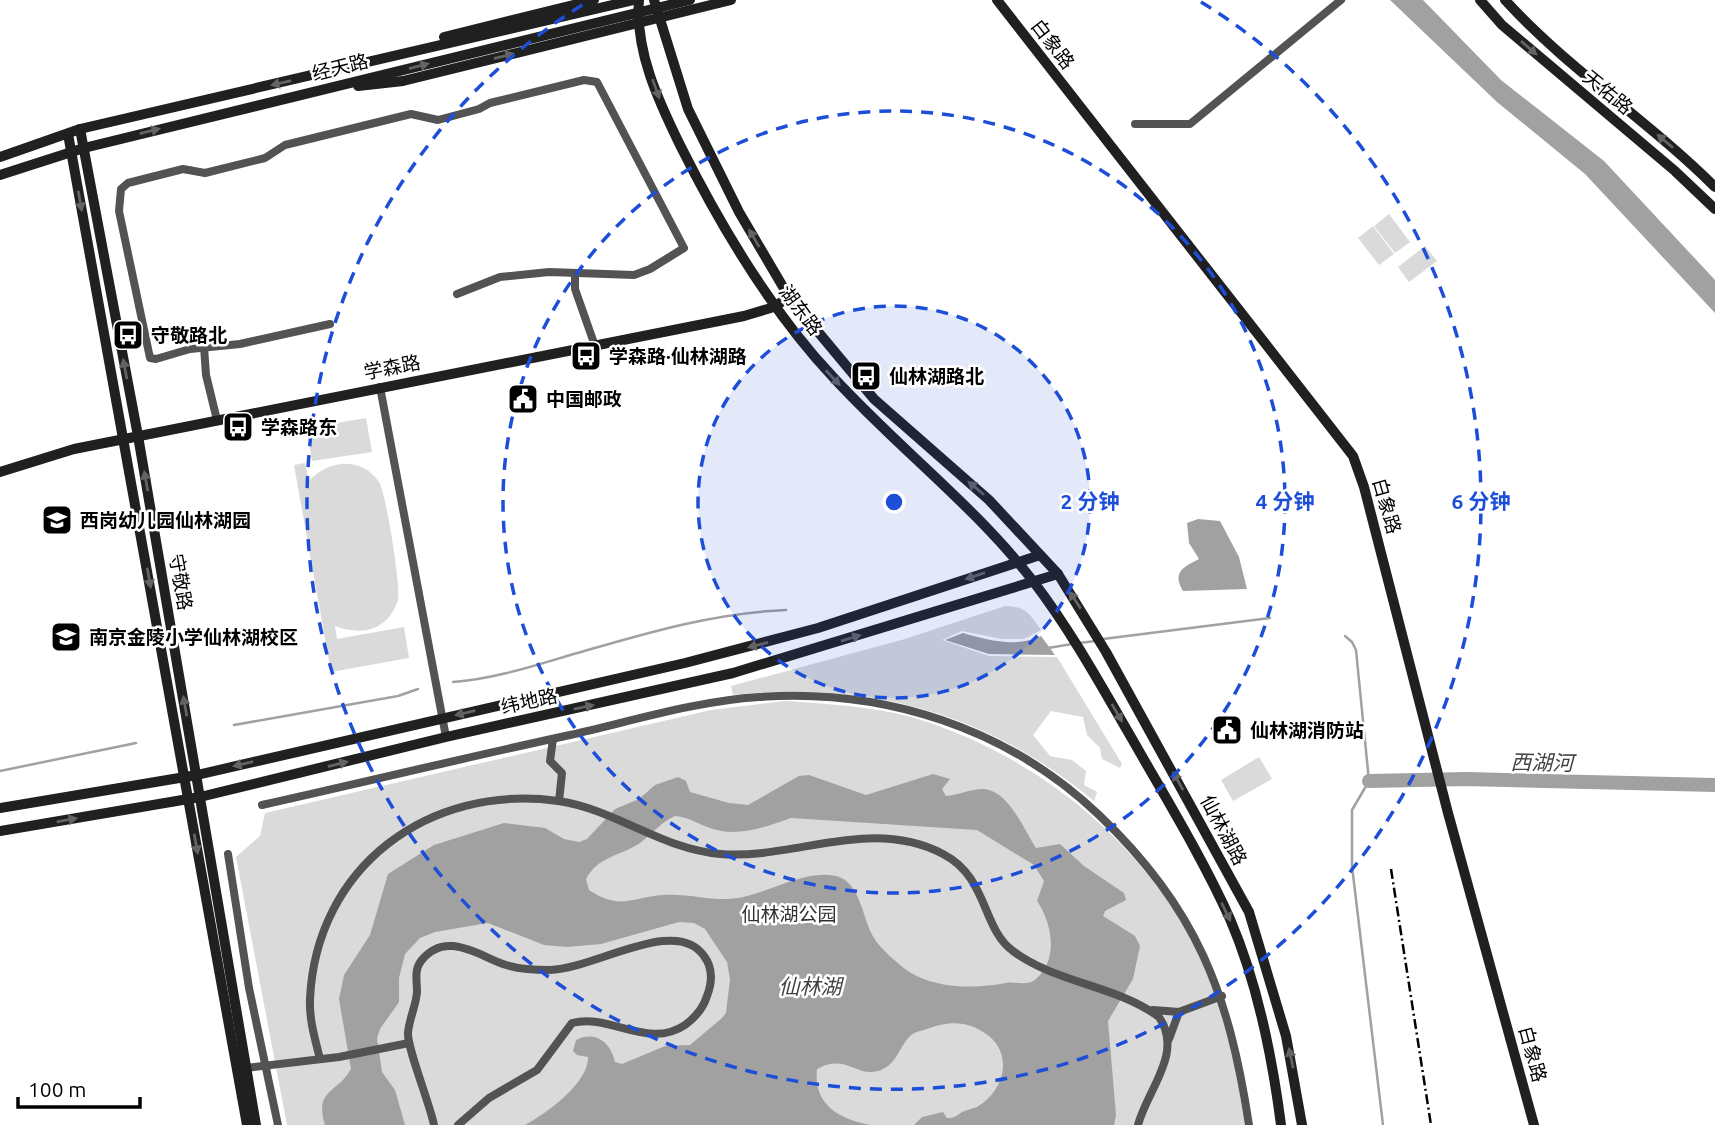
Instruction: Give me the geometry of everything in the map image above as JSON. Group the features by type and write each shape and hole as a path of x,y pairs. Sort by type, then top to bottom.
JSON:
{"main road":[{"path":"310,76 402,48 594,0"},
{"name":"经天路","path":"0,157 80,130 637,0"},
{"name":"湖东路","path":"637,0 637,23 645,59 664,112 689,163 774,307 832,376 1017,562 1033,582"},
{"name":"湖东路","path":"654,0 699,132 739,212 789,296 838,359 874,399 989,500 1058,574"},
{"name":"经天路","path":"0,176 71,151 690,0"},
{"path":"317,91 403,81 731,0"},
{"name":"白象路","path":"997,0 1353,456 1364,486 1448,813 1534,1125"},
{"name":"天佑路","path":"1480,0 1502,25 1715,209"},
{"name":"天佑路","path":"1505,0 1562,55 1685,158 1715,187"},
{"name":"守敬路","path":"80,130 138,436 256,1125"},
{"name":"守敬路","path":"68,134 247,1125"},
{"name":"学森路","path":"0,472 74,449 744,316 774,307 789,296"},
{"name":"纬地路","path":"0,808 197,775 771,642 1040,555"},
{"name":"纬地路","path":"0,831 200,797 446,737 733,673 1058,574"},
{"name":"仙林湖路","path":"1058,574 1106,652 1249,912 1277,1001 1302,1125"},
{"name":"仙林湖路","path":"1033,582 1082,654 1197,853 1231,921 1259,1004 1280,1125"},
{"path":"1259,1004 1277,1001"}],"street":[{"path":"1135,124 1190,124 1340,0"},
{"path":"330,324 240,344 204,347 156,359 146,352 119,211 121,189 128,183 183,169 205,173 265,158 285,145 411,114 438,120 479,109 490,103 584,80 597,82 684,248 650,269 634,275 549,272 500,277 457,294"},
{"path":"575,274 575,289 595,346"},
{"path":"204,347 206,374 217,420"},
{"path":"380,387 446,737"},
{"path":"262,806 717,703 796,695 883,702 973,732 1036,764 1069,786 1144,860 1186,920 1222,996 1249,1125"},
{"path":"553,739 550,761 562,773 559,801"},
{"path":"320,1059 311,1014 315,963 335,903 366,862 382,846 401,834 460,807 502,801 559,801 601,814 652,837 690,849 720,854 744,854 864,838 924,847 944,855 974,880 1008,948 1028,961 1150,1010 1179,1012 1222,996"},
{"path":"228,854 249,988 278,1125"},
{"path":"434,1125 409,1043 416,969 425,956 443,948 475,949 505,965 562,970 593,963 650,942 677,939 698,948 709,963 711,983 705,1004 697,1015 675,1031 654,1034 601,1023 572,1023 537,1070 472,1110 458,1125"},
{"path":"1150,1010 1163,1023 1168,1043"},
{"path":"1139,1125 1163,1068 1179,1012"},
{"path":"246,1069 339,1057 409,1043"}],"green space":[{"path":"1389,214 1410,242 1395,253 1374,226"},
{"path":"1373,226 1394,254 1379,265 1358,238"},
{"path":"1425,246 1437,261 1409,282 1398,267"},
{"path":"366,418 372,452 312,461 307,428"},
{"path":"305,463 309,481 325,469 344,464 363,468 379,482 392,540 398,600 388,619 372,628 354,631 335,626 337,639 404,627 409,658 331,672 294,465"},
{"path":"1005,606 1026,612 1041,630 1024,639 1002,639 962,631 942,640 989,656 1057,657 1122,764 1120,768 1102,759 1100,748 1087,735 1083,717 1051,711 1033,735 1050,756 1072,760 1086,771 1084,785 1097,792 1094,801 1054,771 1012,745 969,725 925,710 879,699 832,693 733,695 731,686 905,639"},
{"name":"仙林湖公园","path":"785,701 880,710 911,717 961,735 1008,758 1053,786 1095,819 1133,857 1166,898 1193,943 1215,991 1225,1023 1245,1125 287,1125 236,857 260,836 265,813 711,710"},
{"path":"1259,757 1272,779 1233,801 1221,780"}],"water":[{"path":"1390,0 1423,0 1501,80 1604,161 1715,280 1715,313 1585,174 1497,102"},
{"path":"1198,519 1220,521 1239,557 1247,589 1183,591 1179,579 1181,571 1199,559 1189,543 1187,523"},
{"path":"963,633 1012,642 1041,636 1055,655 989,654 945,640"},
{"name":"仙林湖","path":"933,774 950,779 942,789 946,796 980,789 994,792 1009,804 1036,848 1060,844 1084,866 1124,893 1126,900 1105,911 1103,916 1135,936 1140,946 1133,979 1108,1021 1116,1115 1114,1125 914,1125 922,1117 943,1112 947,1118 952,1118 977,1107 986,1101 999,1083 1003,1064 997,1044 981,1030 965,1024 949,1023 910,1036 893,1061 884,1069 870,1072 835,1063 817,1069 819,1092 830,1108 848,1119 870,1125 525,1125 554,1106 581,1077 588,1057 577,1055 573,1051 576,1040 596,1037 610,1049 615,1062 622,1064 665,1046 690,1045 726,1013 730,979 727,962 705,929 694,923 679,922 601,944 567,947 544,945 488,923 435,932 420,938 405,954 399,978 399,1002 380,1029 377,1038 382,1072 395,1090 405,1125 325,1125 322,1105 325,1098 351,1069 339,999 344,975 370,935 388,874 434,845 504,823 545,828 564,839 579,842 587,839 615,809 639,799 655,785 678,777 686,781 690,792 729,803 748,805 799,776 809,775 866,795","holes":["675,816 713,829 732,832 762,828 791,818 977,830 1034,865 1044,881 1037,901 1049,930 1051,941 1048,961 1036,979 1025,983 956,986 919,977 899,964 877,942 856,893 844,880 836,876 812,876 729,899 673,895 618,901 589,890 586,879 597,866 640,843"]}],"waterway":[{"path":"453,682 511,672 703,620 786,610"},
{"path":"1103,639 1270,618"},
{"path":"1345,636 1356,650 1369,781 1352,810 1352,866 1383,1125"},
{"path":"1079,643 1096,641"},
{"path":"1048,648 1072,644"},
{"path":"234,725 398,696 418,689"},
{"path":"0,771 136,743"},
{"name":"西湖河","path":"1369,781 1466,779 1715,785"}],"railway":[{"path":"1391,869 1431,1125"}],"place":[{"name":"守敬路北","path":"128,335"},
{"name":"学森路·仙林湖路","path":"586,356"},
{"name":"仙林湖路北","path":"866,376"},
{"name":"中国邮政","path":"523,399"},
{"name":"学森路东","path":"238,427"},
{"name":"西岗幼儿园仙林湖园","path":"57,520"},
{"name":"南京金陵小学仙林湖校区","path":"66,637"},
{"name":"仙林湖消防站","path":"1227,730"}]}
